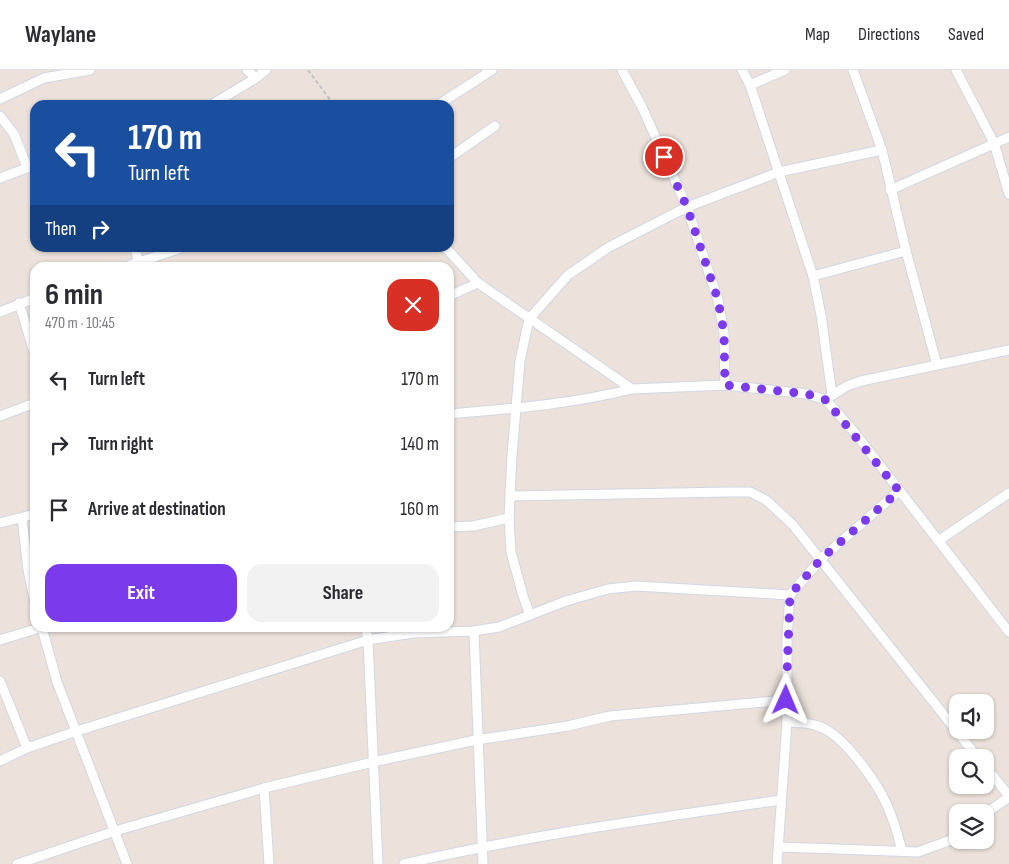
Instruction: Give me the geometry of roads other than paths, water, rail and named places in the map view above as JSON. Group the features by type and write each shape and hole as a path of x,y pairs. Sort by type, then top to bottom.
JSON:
{"street":[{"path":"0,99 44,78 90,70"},
{"path":"247,70 256,78"},
{"path":"219,100 266,70"},
{"path":"446,100 492,70"},
{"path":"622,70 642,107 687,207 718,300 724,333 725,385"},
{"path":"742,70 750,85 780,172 813,276 821,315 829,397 899,491 1007,626"},
{"path":"750,85 785,70"},
{"path":"853,70 882,150 890,190 937,365"},
{"path":"956,70 994,143 1009,194"},
{"path":"0,116 14,134 30,164"},
{"path":"454,155 495,126"},
{"path":"890,190 1009,138"},
{"path":"530,615 511,552 509,518 520,361 529,319 568,275 609,246 687,207 780,172 882,150"},
{"path":"0,178 30,166"},
{"path":"813,276 906,250"},
{"path":"145,262 171,252"},
{"path":"450,252 478,283 632,388"},
{"path":"454,294 478,283"},
{"path":"0,312 30,300"},
{"path":"19,304 30,338"},
{"path":"454,414 516,409 599,397 632,388 725,385 829,397 861,382 1009,350"},
{"path":"0,416 30,405"},
{"path":"777,864 780,847 781,800 787,722 786,700 790,595 821,559 899,491"},
{"path":"510,496 750,492 766,500 793,525 821,559 971,749"},
{"path":"938,541 1009,493"},
{"path":"0,522 30,516"},
{"path":"22,518 30,579"},
{"path":"454,527 473,526 509,518"},
{"path":"454,632 499,627 608,589 636,586 790,595"},
{"path":"0,640 30,631"},
{"path":"474,631 476,740 484,846 483,864"},
{"path":"41,632 58,682 127,864"},
{"path":"367,632 378,864"},
{"path":"0,761 27,748 77,731 368,640 413,633 444,632"},
{"path":"0,681 27,748"},
{"path":"17,864 115,831 264,788 476,740 568,726 610,716 786,700"},
{"path":"787,722 801,722 825,729 850,750 885,800 895,824 902,850"},
{"path":"994,777 1009,796 994,807"},
{"path":"264,788 269,864"},
{"path":"404,864 484,846 594,826 781,800"},
{"path":"780,847 918,852 949,840"}]}
